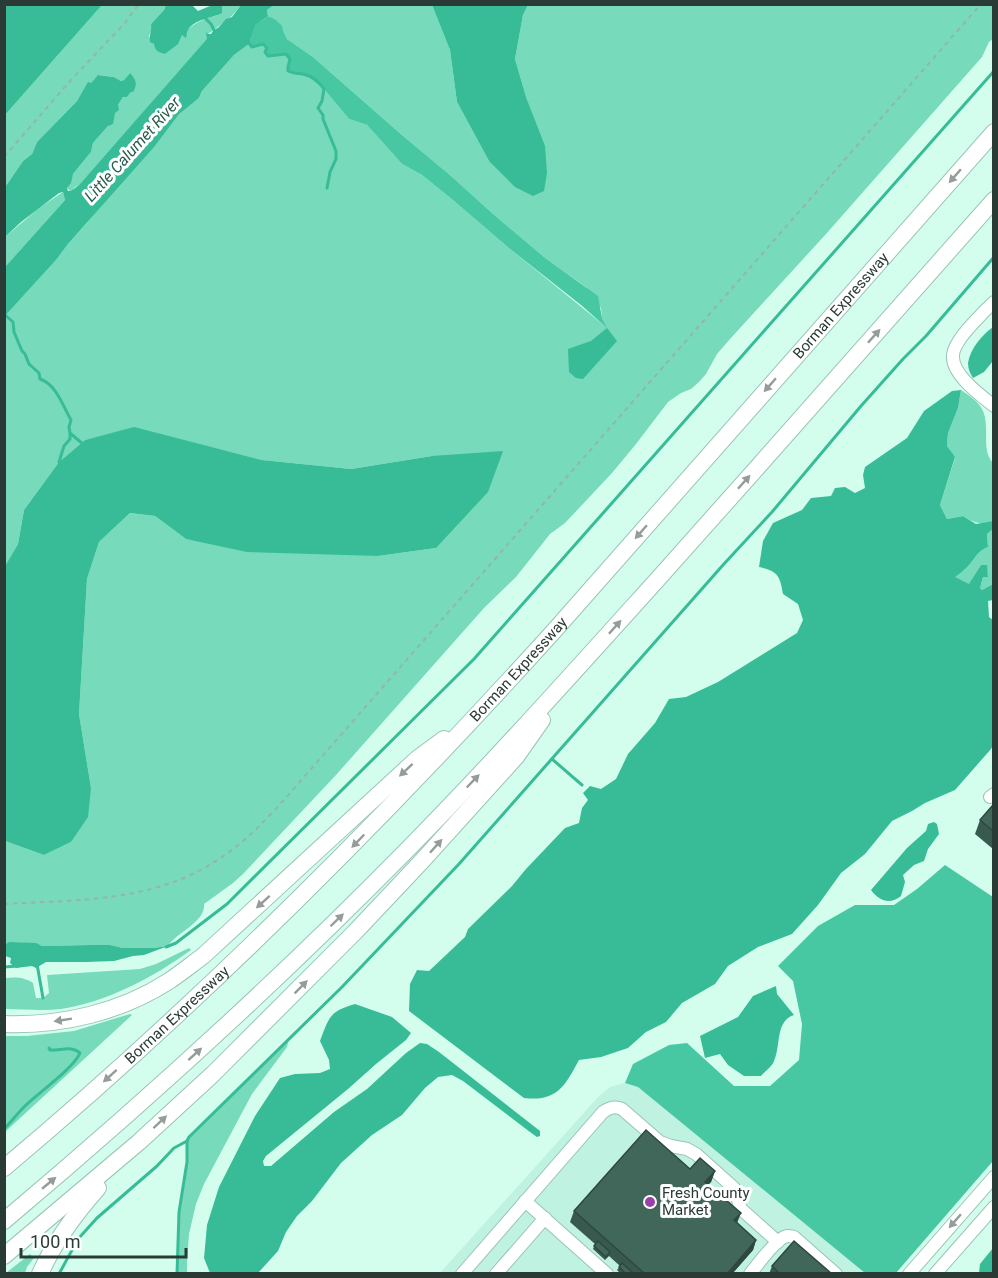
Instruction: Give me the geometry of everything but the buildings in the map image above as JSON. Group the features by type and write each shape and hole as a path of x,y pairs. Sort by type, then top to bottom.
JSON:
{"highway":[{"name":"Borman Expressway","path":"4,1168 153,1038 230,966 320,879 485,707 993,132"},
{"path":"4,1221 194,1056 321,936 414,843 576,671 993,200"},
{"path":"4,1256 138,1142 213,1074 306,982 415,869 516,757 576,671"},
{"path":"4,1024 64,1021 104,1011 138,998 169,981 203,956 417,759 485,707"},
{"path":"40,1274 51,1250 81,1207 138,1142"}],"street":[{"path":"993,302 958,342 953,359 959,374 993,406"},
{"path":"462,1274 603,1112 611,1107 622,1109 660,1142 687,1149 696,1154 736,1191 741,1209 778,1242"},
{"path":"909,1274 993,1177"},
{"path":"525,1201 607,1274"},
{"path":"935,1274 993,1207"},
{"path":"496,1274 545,1218"},
{"path":"750,1274 785,1237 794,1237 836,1274"}],"path":[{"path":"4,157 70,81 124,24 139,4"},
{"path":"4,904 105,898 153,889 208,866 254,832 981,4"}],"shaded area":[{"path":"102,5 166,5 151,24 152,29 149,36 165,54 182,35 187,35 188,29 216,16 222,7 219,5 241,5 230,18 208,34 208,39 71,192 67,188 73,174 91,152 93,143 111,124 123,97 127,97 131,92 130,73 121,81 114,77 99,75 88,83 77,101 37,142 32,154 23,161 5,187 5,115"},
{"path":"274,5 432,5 450,50 457,102 489,161 527,100 515,59 523,15 528,5 993,5 993,39 989,42 982,57 717,354 699,382 668,402 612,473 565,523 550,534 516,577 484,608 336,775 243,874 204,904 196,922 168,946 153,948 123,948 110,945 42,946 23,943 5,945 5,841 44,855 71,842 91,788 79,714 87,579 99,542 130,513 155,516 186,539 378,556 436,548 432,456 351,469 262,460 134,428 85,440 59,462 24,510 18,544 5,566 5,316 56,260 179,113 199,98 202,91 234,55 249,44 252,47 263,44 287,56 290,59 288,67 292,74 303,74 318,82 349,119 367,125 402,164 422,175 606,327 601,308 586,287 544,257 313,57 287,39 275,19 268,16 267,10"},
{"path":"268,16 282,26 287,39 313,57 492,213 544,257 598,296 602,318 607,328 422,175 402,164 367,125 349,119 318,82 303,74 292,74 288,71 290,59 286,54 268,56 264,44 252,47 249,44 256,23"},
{"path":"63,192 65,200 5,267 5,237 39,208"},
{"path":"961,390 978,403 985,415 987,451 993,463 993,521 984,523 977,523 963,516 947,519 940,505 955,458 947,446 948,433 958,408"},
{"path":"993,529 993,584 982,590 980,588 983,577 988,576 986,565 981,565 969,585 954,577 988,547 987,534"},
{"path":"945,865 993,897 993,1161 896,1273 865,1273 638,1087 625,1083 633,1064 669,1045 687,1043 734,1086 770,1086 799,1060 802,1024 793,981 778,966 818,926 855,905 894,905"},
{"path":"189,948 191,950 162,970 96,1001 61,1009 5,1009 5,978 30,981 33,983 36,998 43,998 49,993 47,975 140,969"},
{"path":"132,1015 5,1132 5,1036 74,1031"},
{"path":"289,1039 287,1047 252,1094 204,1184 196,1204 189,1234 187,1273 177,1273 179,1212 187,1162 187,1141"},
{"path":"625,1083 638,1087 698,1130 866,1274 439,1274 599,1096 610,1087"},
{"path":"30,1254 34,1258 25,1273 6,1273"}],"water":[{"path":"4,5 102,5 5,115"},
{"path":"166,5 192,5 198,11 222,6 222,13 192,25 188,29 186,38 182,35 178,44 165,54 157,51 154,44 150,42 151,24"},
{"name":"Little Calumet River","path":"241,5 274,5 267,10 268,16 256,24 249,44 234,55 202,91 199,98 179,114 154,147 5,316 5,267 65,200 63,192 59,193 5,237 5,187 23,161 32,154 37,142 77,101 88,82 91,83 98,75 114,77 121,81 130,73 134,78 135,89 127,97 123,97 118,105 119,110 115,113 113,124 108,126 93,143 91,152 73,174 67,188 71,191 79,185 207,39 206,32 211,34 226,19 232,17"},
{"path":"432,5 528,5 523,15 515,59 527,100 545,146 547,173 544,191 533,196 515,187 489,161 457,102 450,50"},
{"path":"993,327 993,361 984,372 973,378 969,371 969,358 981,338"},
{"path":"607,328 617,341 583,379 576,378 569,372 568,349 591,341"},
{"path":"961,390 958,408 948,433 947,446 955,457 940,505 947,519 963,516 976,524 993,521 993,529 987,534 988,547 955,577 969,584 981,565 987,565 988,577 983,577 980,588 982,590 993,584 993,600 988,601 989,617 993,620 994,633 994,744 991,749 955,790 892,821 865,854 841,873 818,905 792,934 758,947 728,966 715,984 682,1003 666,1022 646,1032 628,1048 601,1057 579,1060 564,1085 552,1095 535,1099 524,1098 409,1011 410,984 417,970 429,971 465,937 468,929 512,886 565,828 579,823 582,808 588,800 583,793 590,786 601,789 616,779 628,754 655,723 669,699 686,697 718,682 797,633 803,620 798,604 783,594 777,575 759,567 763,541 773,523 802,510 811,498 831,496 835,488 845,487 855,493 865,488 863,475 865,467 907,438 924,411 952,391"},
{"path":"134,427 262,460 351,469 432,456 503,451 488,492 436,548 378,556 247,552 186,539 155,516 130,513 99,542 87,579 79,714 91,788 88,817 71,842 44,855 5,841 5,566 18,544 24,510 59,462 85,440"},
{"path":"934,822 937,824 939,834 928,849 924,861 914,865 903,875 905,882 901,896 889,901 878,897 871,890 907,848 926,831 928,824"},
{"path":"9,942 36,943 42,946 110,945 123,948 153,948 168,946 144,955 114,961 46,962 36,968 32,966 16,968 10,963 11,958 5,956 5,945"},
{"path":"776,986 777,994 794,1015 788,1018 781,1028 776,1055 770,1067 761,1076 744,1076 728,1065 720,1054 705,1058 700,1036 738,1017 753,996"},
{"path":"355,1004 392,1017 411,1033 406,1040 266,1156 263,1161 264,1166 271,1166 420,1043 427,1044 439,1052 540,1131 540,1136 537,1137 463,1081 452,1075 438,1077 425,1088 402,1115 372,1135 341,1163 312,1201 297,1216 286,1232 278,1251 258,1273 210,1273 204,1258 207,1225 219,1187 255,1116 280,1078 295,1074 320,1073 330,1069 329,1060 320,1041 323,1033 335,1012"},
{"path":"993,1248 993,1273 979,1273 980,1264"}],"waterway":[{"path":"206,19 214,30"},
{"path":"247,41 252,47 263,44 267,48 265,52 268,56 286,54 290,59 288,71 309,76 324,89 318,108 323,115 336,151 336,159 330,172 327,188"},
{"path":"166,947 176,943 227,904 474,659 994,71"},
{"path":"177,1274 179,1212 189,1137 342,987 459,864 772,512 861,406 926,336 994,257"},
{"path":"4,314 13,322 14,332 29,364 39,373 40,379 55,390 62,402 71,420 70,433 84,445"},
{"path":"61,464 59,462 64,446 70,439 70,434"},
{"path":"552,759 582,785"},
{"path":"37,964 43,998"},
{"path":"4,967 18,966"},
{"path":"4,1129 24,1107 55,1081 80,1053 73,1049 50,1050 49,1048"},
{"path":"59,1274 78,1239 97,1218 157,1166 174,1148 187,1141"}],"place":[{"name":"Fresh County Market","path":"650,1202"}]}
